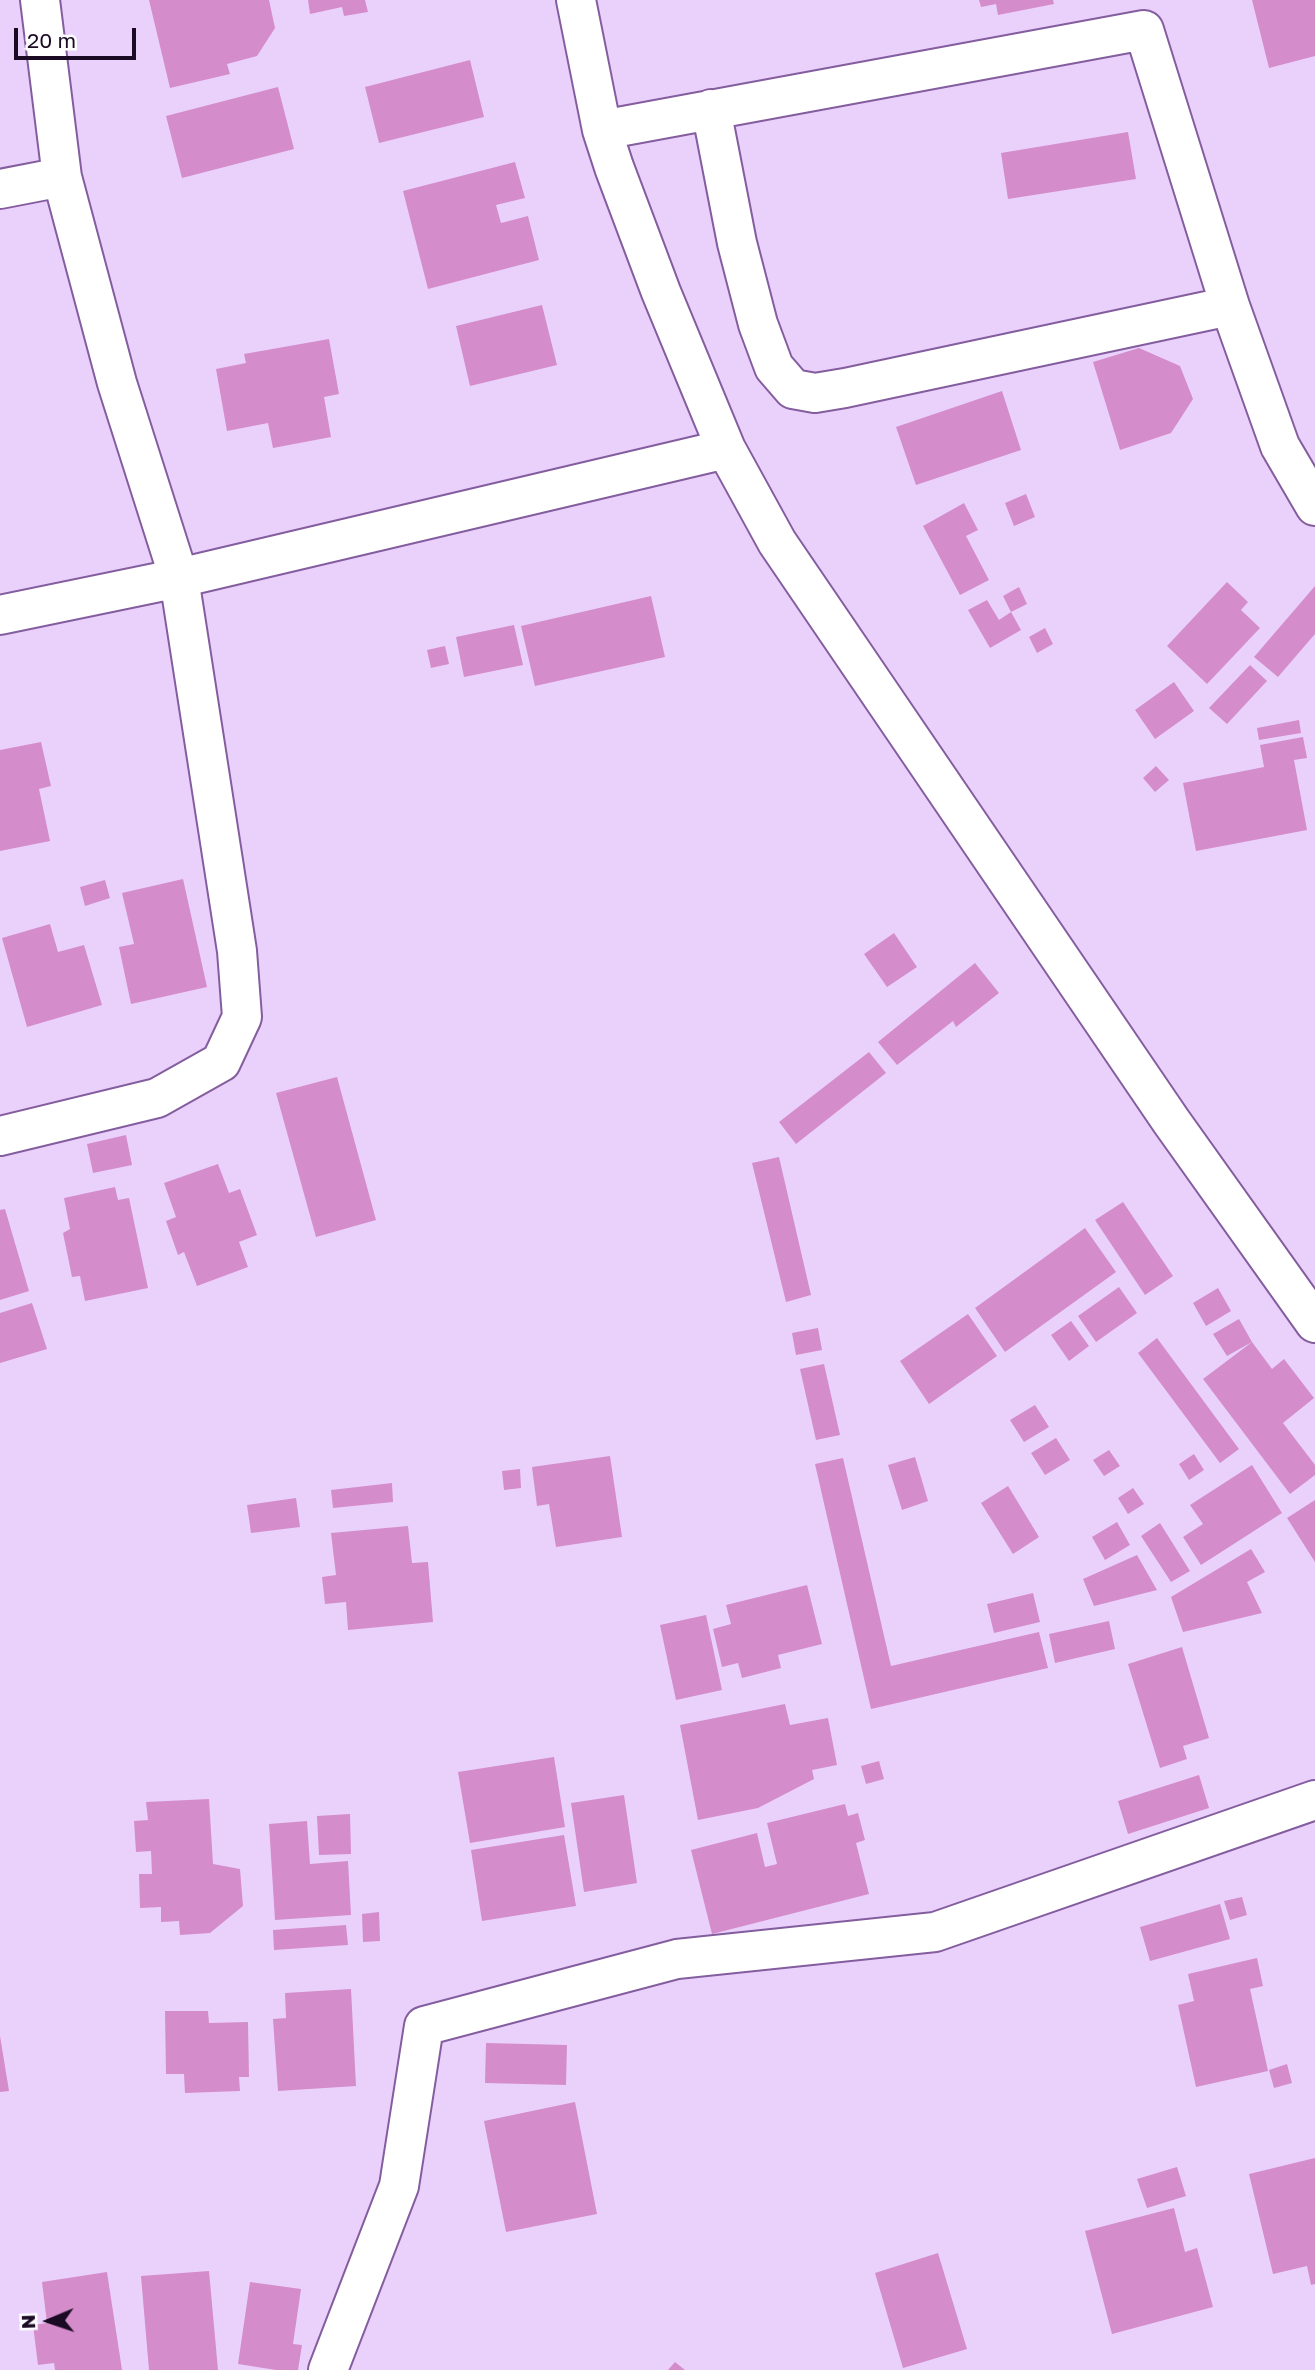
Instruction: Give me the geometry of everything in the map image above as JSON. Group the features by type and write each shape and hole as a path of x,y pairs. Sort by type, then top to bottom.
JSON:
{"street":[{"path":"0,1136 157,1098 221,1062 242,1017 237,951 179,578 117,383 62,177 40,0"},
{"path":"576,0 602,130 614,167 661,292 726,449 785,554 1171,1121 1315,1323"},
{"path":"602,130 711,110 1141,15 1230,306 1280,446 1315,506"},
{"path":"711,110 737,243 758,324 774,367 793,389 815,393 845,388 1230,306"},
{"path":"0,189 62,177"},
{"path":"0,615 179,578 726,449"},
{"path":"328,2370 399,2186 424,2026 677,1959 935,1932 1315,1800"}],"building":[{"path":"149,0 269,0 275,28 257,56 227,64 230,74 170,88"},
{"path":"308,0 365,0 368,12 344,16 342,7 310,14"},
{"path":"979,0 1053,0 1054,4 998,15 996,4 981,7"},
{"path":"1252,0 1315,0 1315,56 1269,68"},
{"path":"470,60 484,117 379,143 365,87"},
{"path":"278,87 294,149 182,178 166,116"},
{"path":"1128,132 1136,179 1008,199 1001,153"},
{"path":"515,162 525,198 496,205 501,223 528,216 539,260 428,289 403,191"},
{"path":"542,305 557,365 470,386 456,326"},
{"path":"329,339 339,394 324,397 331,437 273,448 268,423 227,431 216,369 246,363 244,354"},
{"path":"1139,348 1180,366 1193,399 1171,433 1120,450 1093,362"},
{"path":"1002,391 1021,450 916,485 896,427"},
{"path":"1026,494 1035,517 1014,526 1005,503"},
{"path":"964,503 978,530 966,536 989,580 960,595 923,526"},
{"path":"1227,582 1248,602 1241,610 1260,628 1207,684 1167,646"},
{"path":"1315,586 1315,634 1278,677 1254,657"},
{"path":"1019,587 1027,604 1011,612 1003,596"},
{"path":"651,596 665,657 535,686 521,626"},
{"path":"987,600 999,620 1011,612 1021,630 990,648 968,610"},
{"path":"514,625 523,665 464,677 456,637"},
{"path":"1045,628 1053,644 1037,653 1029,637"},
{"path":"445,646 449,664 431,668 427,650"},
{"path":"1250,665 1267,681 1227,724 1209,708"},
{"path":"1174,682 1194,711 1155,739 1135,710"},
{"path":"1299,720 1301,733 1259,740 1257,728"},
{"path":"1303,737 1307,758 1294,760 1307,830 1196,851 1183,783 1264,767 1260,745"},
{"path":"41,742 51,786 39,789 50,841 0,851 0,750"},
{"path":"1156,766 1169,780 1155,792 1143,778"},
{"path":"183,879 207,987 131,1004 119,947 134,944 122,893"},
{"path":"105,880 110,898 85,906 80,887"},
{"path":"50,924 58,952 84,945 102,1005 27,1027 2,938"},
{"path":"894,933 917,967 887,987 864,954"},
{"path":"975,963 999,993 956,1027 953,1021 897,1065 878,1042"},
{"path":"869,1052 886,1073 796,1144 779,1122"},
{"path":"337,1077 376,1220 316,1237 276,1093"},
{"path":"126,1135 132,1165 93,1173 87,1144"},
{"path":"779,1157 811,1295 786,1302 752,1163"},
{"path":"218,1164 229,1193 240,1189 257,1235 239,1242 248,1267 197,1286 184,1252 178,1255 166,1221 176,1217 164,1183"},
{"path":"115,1187 118,1200 129,1198 148,1288 85,1301 80,1276 72,1277 63,1233 70,1229 64,1198"},
{"path":"1123,1202 1173,1276 1145,1295 1095,1220"},
{"path":"5,1209 29,1291 0,1300 0,1210"},
{"path":"1085,1228 1116,1272 1005,1352 975,1308"},
{"path":"1119,1287 1137,1313 1096,1342 1078,1316"},
{"path":"1218,1288 1231,1311 1206,1326 1193,1303"},
{"path":"32,1303 47,1349 0,1363 0,1313"},
{"path":"968,1314 997,1356 929,1404 900,1361"},
{"path":"1239,1319 1252,1342 1227,1356 1213,1334"},
{"path":"1071,1321 1089,1346 1069,1361 1051,1335"},
{"path":"818,1328 822,1350 796,1355 792,1333"},
{"path":"1157,1338 1239,1449 1220,1463 1138,1353"},
{"path":"1252,1342 1272,1369 1284,1359 1314,1398 1283,1423 1315,1465 1315,1475 1290,1494 1203,1379"},
{"path":"824,1364 840,1435 816,1440 800,1369"},
{"path":"1035,1405 1049,1427 1024,1442 1010,1420"},
{"path":"1056,1438 1070,1460 1045,1475 1031,1453"},
{"path":"1109,1450 1120,1466 1104,1476 1093,1460"},
{"path":"1194,1454 1204,1470 1189,1480 1179,1464"},
{"path":"610,1456 622,1537 556,1547 549,1504 537,1506 532,1467"},
{"path":"915,1457 928,1501 902,1510 888,1465"},
{"path":"843,1458 891,1666 1039,1632 1048,1668 871,1709 815,1464"},
{"path":"1252,1465 1282,1513 1201,1565 1183,1537 1203,1524 1190,1505"},
{"path":"520,1469 521,1488 504,1490 502,1471"},
{"path":"392,1483 393,1502 333,1508 331,1490"},
{"path":"1008,1486 1039,1537 1013,1554 981,1503"},
{"path":"1133,1488 1144,1504 1128,1514 1118,1498"},
{"path":"296,1498 300,1527 251,1533 247,1505"},
{"path":"1315,1500 1315,1562 1287,1518"},
{"path":"1117,1522 1130,1545 1105,1560 1092,1537"},
{"path":"1160,1523 1190,1571 1171,1582 1141,1536"},
{"path":"408,1526 412,1563 428,1562 433,1622 348,1630 346,1602 325,1604 322,1577 336,1575 331,1533"},
{"path":"1251,1549 1265,1572 1247,1582 1262,1613 1183,1632 1171,1597"},
{"path":"1137,1555 1157,1590 1094,1606 1083,1579"},
{"path":"807,1585 822,1644 778,1655 781,1668 742,1678 738,1663 722,1667 713,1629 731,1624 726,1605"},
{"path":"1033,1593 1040,1622 994,1633 987,1604"},
{"path":"706,1615 722,1690 676,1700 660,1625"},
{"path":"1109,1621 1115,1649 1055,1663 1049,1634"},
{"path":"1182,1647 1209,1738 1183,1746 1187,1759 1160,1768 1128,1664"},
{"path":"785,1704 790,1725 828,1718 837,1765 812,1770 814,1779 758,1808 698,1820 680,1725"},
{"path":"554,1757 565,1827 470,1843 458,1772"},
{"path":"879,1761 884,1779 866,1784 861,1766"},
{"path":"1199,1775 1209,1808 1128,1834 1118,1801"},
{"path":"624,1795 637,1883 584,1892 571,1803"},
{"path":"209,1799 213,1864 240,1869 243,1906 210,1933 180,1935 179,1921 161,1922 161,1907 140,1908 139,1874 152,1874 151,1851 136,1852 134,1821 148,1820 146,1802"},
{"path":"845,1804 848,1816 858,1813 865,1840 856,1843 869,1894 712,1934 691,1850 757,1833 765,1867 777,1864 767,1823"},
{"path":"350,1814 351,1854 319,1855 317,1816"},
{"path":"307,1821 310,1864 348,1861 351,1915 275,1920 269,1824"},
{"path":"564,1835 576,1906 482,1921 471,1850"},
{"path":"1242,1897 1247,1915 1230,1920 1224,1901"},
{"path":"1220,1904 1230,1939 1150,1961 1140,1927"},
{"path":"379,1912 380,1941 363,1942 362,1914"},
{"path":"346,1925 348,1945 274,1950 273,1930"},
{"path":"1257,1958 1263,1986 1250,1989 1268,2071 1196,2087 1178,2005 1194,2001 1188,1974"},
{"path":"351,1989 356,2086 278,2091 273,2019 286,2018 285,1993"},
{"path":"165,2011 208,2011 209,2023 248,2022 249,2077 239,2077 240,2091 185,2093 184,2074 166,2074"},
{"path":"0,2036 9,2091 0,2092"},
{"path":"486,2043 567,2045 566,2085 485,2083"},
{"path":"1287,2064 1292,2083 1274,2088 1269,2070"},
{"path":"575,2102 597,2214 506,2232 484,2121"},
{"path":"1315,2158 1315,2284 1311,2285 1307,2266 1273,2274 1249,2174"},
{"path":"1177,2167 1186,2196 1147,2208 1137,2179"},
{"path":"1174,2208 1185,2252 1197,2248 1213,2307 1112,2334 1085,2231"},
{"path":"938,2253 967,2349 903,2368 875,2273"},
{"path":"209,2271 218,2370 149,2370 141,2276"},
{"path":"107,2272 122,2370 55,2370 54,2363 38,2365 33,2325 47,2323 42,2282"},
{"path":"250,2282 301,2289 293,2344 302,2345 298,2370 276,2370 238,2364"},
{"path":"675,2362 685,2370 668,2370"}]}
